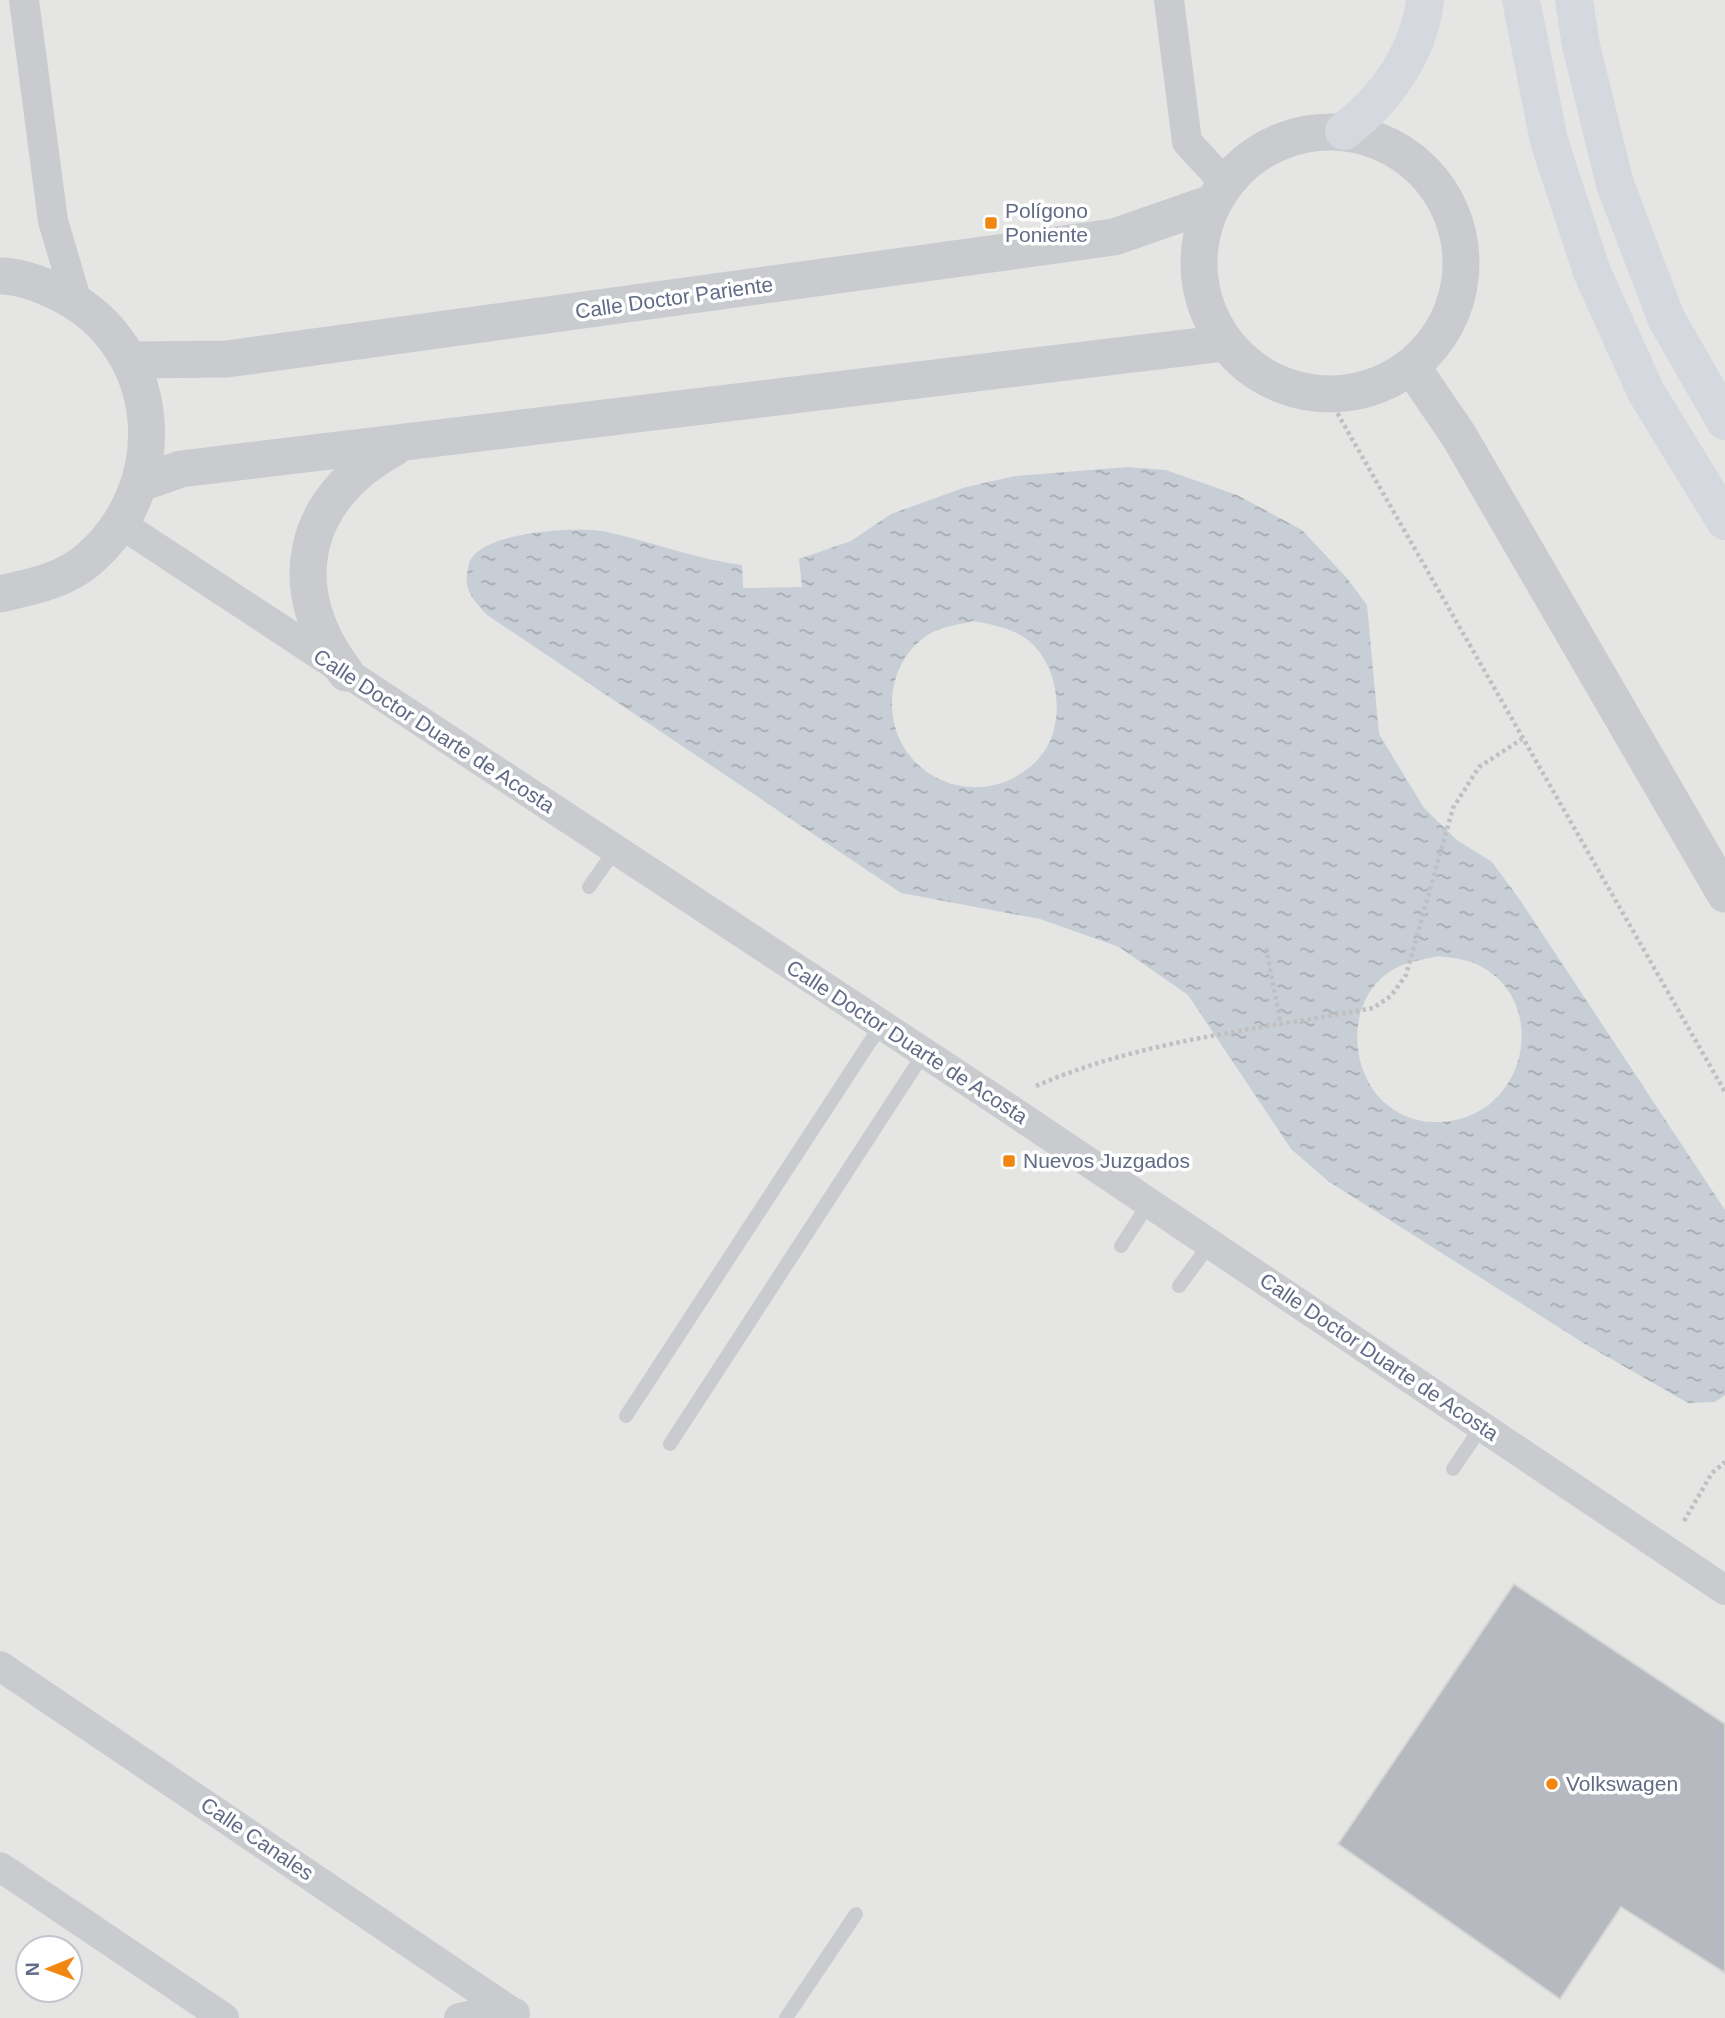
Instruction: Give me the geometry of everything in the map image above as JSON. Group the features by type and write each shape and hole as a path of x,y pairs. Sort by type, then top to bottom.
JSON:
{"highway":[{"path":"1344,131 1371,111 1403,67 1425,0"},
{"path":"1521,0 1549,141 1591,272 1646,392 1725,521"},
{"path":"1574,0 1581,46 1615,184 1666,318 1725,421"}],"street":[{"path":"24,0 53,221 77,302"},
{"path":"1169,0 1187,142 1219,193"},
{"path":"1344,131 1387,143 1423,169 1448,205 1461,248 1459,293 1441,334 1412,367 1386,383 1357,393 1327,396 1288,389 1253,371 1225,343 1207,311 1199,275 1200,238 1219,193 1249,159 1278,142 1310,132 1344,131"},
{"name":"Calle Doctor Pariente","path":"130,360 227,359 1114,237 1219,193"},
{"path":"0,276 43,285 77,302 107,328 130,360 144,399 148,441 141,483 121,524 88,561 46,584 0,594"},
{"path":"141,483 181,469 1225,343"},
{"path":"1412,367 1459,436 1725,894"},
{"path":"346,673 326,647 314,617 309,589 308,558 315,531 328,503 353,475 373,458 404,442"},
{"name":"Calle Doctor Duarte de Acosta","path":"121,524 999,1102 1725,1590"},
{"name":"Calle Canales","path":"0,1666 521,2015"},
{"path":"0,1867 223,2018"},
{"path":"459,2018 494,2010 521,2015"}],"lane":[{"path":"589,887 615,850"},
{"path":"626,1416 881,1025"},
{"path":"670,1444 924,1053"},
{"path":"1121,1246 1149,1203"},
{"path":"1179,1286 1210,1244"},
{"path":"1452,1469 1482,1426"},
{"path":"786,2018 856,1914"}],"path":[{"path":"1327,396 1725,1092"},
{"path":"999,1102 1076,1069 1189,1042 1373,1007 1391,996 1406,975 1453,808 1479,767 1522,739"},
{"path":"1266,948 1281,1025"},
{"path":"1667,1550 1712,1473 1725,1462"}],"shaded area":[{"path":"0,0 1725,0 1725,2018 0,2018"}],"water":[{"path":"1127,467 1166,470 1237,495 1302,530 1346,577 1367,605 1379,734 1424,808 1457,840 1492,862 1520,900 1725,1210 1725,1395 1715,1402 1688,1403 1585,1344 1328,1181 1291,1149 1188,995 1119,947 1040,919 901,893 487,615 472,598 467,586 469,564 476,553 490,544 531,533 593,530 742,565 743,588 802,587 799,559 851,541 891,514 966,487 1015,476","holes":["974,621 1016,633 1029,641 1039,652 1053,681 1057,713 1049,744 1025,771 991,786 972,787 936,778 920,767 899,737 892,703 899,670 918,642 938,630","1439,956 1471,962 1497,978 1514,1001 1521,1027 1520,1055 1510,1081 1492,1102 1466,1117 1434,1122 1409,1117 1380,1098 1365,1076 1357,1041 1363,1006 1382,977 1403,965"]}],"building":[{"name":"Volkswagen","path":"1514,1584 1725,1724 1725,1973 1621,1907 1560,1999 1338,1844"}],"place":[{"name":"Polígono Poniente","path":"991,223"},
{"name":"Nuevos Juzgados","path":"1009,1161"},
{"name":"Volkswagen","path":"1552,1784"}]}
